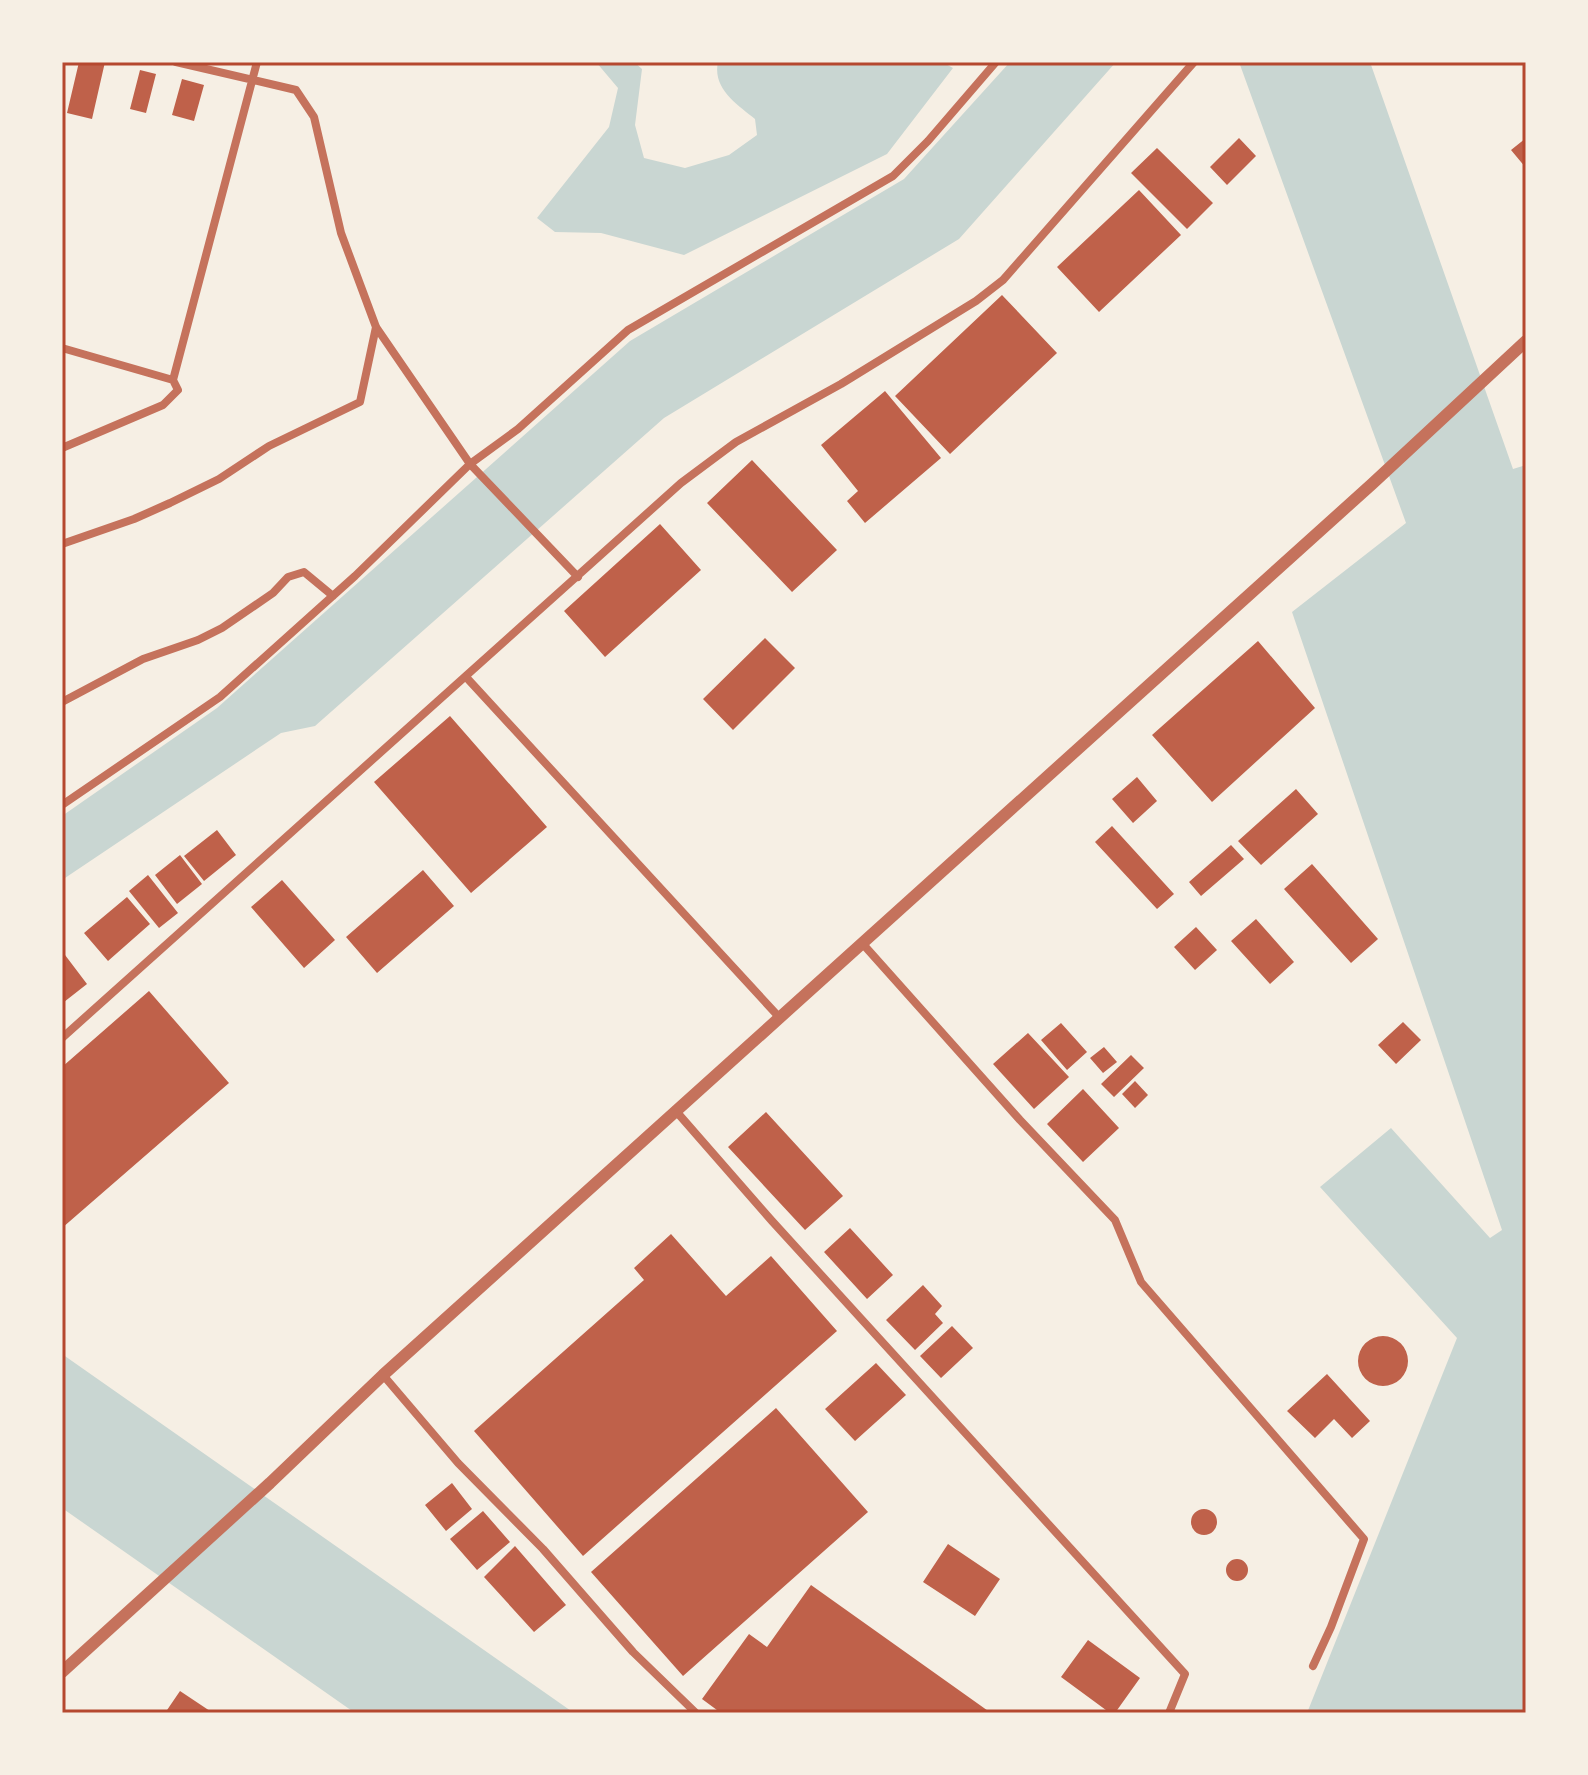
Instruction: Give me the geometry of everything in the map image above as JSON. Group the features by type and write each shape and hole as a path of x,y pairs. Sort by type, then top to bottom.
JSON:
{"street":[{"path":"176,62 296,90 314,117 341,233 376,327 470,464 578,577"},
{"path":"62,448 163,405 178,390 173,380 257,62"},
{"path":"62,805 220,697 333,596 470,464 518,429 628,330 893,176 928,141 996,62"},
{"path":"62,1038 681,483 736,442 854,376 976,301 1003,280 1194,62"},
{"path":"62,544 170,503 219,479 269,446 360,402 376,327"},
{"path":"62,1672 270,1483 383,1375 1372,484 1526,341"},
{"path":"62,348 173,380"},
{"path":"62,702 143,659 222,628 273,593 288,577 304,572 333,596"},
{"path":"466,677 779,1017"},
{"path":"862,943 1020,1120 1115,1220 1141,1282 1364,1539 1313,1666"},
{"path":"675,1110 772,1221 1185,1674 1169,1713"},
{"path":"383,1375 458,1463 543,1549 633,1652 696,1713"}],"shaded area":[{"path":"596,62 634,62 642,69 635,125 644,158 685,168 729,155 757,135 755,119 734,102 723,88 717,72 718,62 942,62 953,68 887,154 684,255 601,233 555,232 537,218 609,127 618,88"},
{"path":"1010,62 1116,62 959,239 664,418 315,726 281,733 62,880 62,816 217,708 630,341 904,179"},
{"path":"1239,62 1370,62 1513,469 1526,465 1526,1713 1307,1713 1457,1338 1320,1187 1391,1128 1490,1238 1502,1230 1292,612 1406,523"},
{"path":"62,1354 574,1713 355,1713 62,1508"}],"building":[{"path":"79,62 105,62 92,119 67,113"},
{"path":"140,70 156,74 146,113 130,109"},
{"path":"182,79 204,85 194,121 172,115"},
{"path":"1239,138 1256,156 1227,185 1210,167"},
{"path":"1526,138 1526,168 1511,150"},
{"path":"1157,148 1213,203 1187,229 1131,173"},
{"path":"1139,190 1181,235 1099,312 1057,267"},
{"path":"1002,295 1057,353 950,454 895,396"},
{"path":"885,391 941,458 865,523 847,501 858,491 821,445"},
{"path":"752,460 837,550 792,592 707,503"},
{"path":"660,524 701,570 605,657 564,611"},
{"path":"765,638 795,668 733,730 703,699"},
{"path":"1258,641 1315,708 1212,802 1152,735"},
{"path":"450,716 547,827 471,893 374,782"},
{"path":"1137,777 1157,801 1133,823 1112,799"},
{"path":"1296,789 1318,814 1261,865 1238,841"},
{"path":"1112,826 1174,894 1157,909 1095,842"},
{"path":"217,830 236,855 204,881 184,856"},
{"path":"1231,845 1244,859 1201,896 1189,882"},
{"path":"180,855 202,884 177,904 155,875"},
{"path":"1312,864 1378,939 1351,963 1284,889"},
{"path":"423,870 454,906 377,973 346,937"},
{"path":"148,875 178,913 159,928 129,891"},
{"path":"282,880 335,940 304,968 251,907"},
{"path":"127,897 150,924 108,961 84,933"},
{"path":"1256,919 1294,962 1270,984 1231,941"},
{"path":"1196,927 1217,950 1195,970 1174,947"},
{"path":"62,951 87,984 64,1002 62,1000"},
{"path":"149,991 229,1083 62,1228 62,1067"},
{"path":"1403,1022 1421,1040 1396,1064 1378,1045"},
{"path":"1061,1023 1087,1052 1067,1070 1041,1040"},
{"path":"1028,1033 1069,1077 1034,1109 993,1064"},
{"path":"1104,1047 1117,1062 1103,1073 1090,1058"},
{"path":"1131,1055 1144,1068 1114,1097 1101,1084"},
{"path":"1135,1081 1148,1095 1135,1108 1122,1094"},
{"path":"1083,1089 1119,1128 1083,1162 1047,1124"},
{"path":"766,1112 843,1196 805,1230 728,1147"},
{"path":"850,1228 893,1275 867,1299 824,1252"},
{"path":"671,1234 726,1296 771,1256 837,1331 583,1556 474,1431 644,1280 634,1268"},
{"path":"923,1285 942,1306 935,1314 943,1323 915,1350 886,1320"},
{"path":"952,1326 973,1348 941,1378 920,1356"},
{"path":"1383,1336 1401,1343 1408,1361 1401,1379 1383,1386 1365,1379 1358,1361 1365,1343"},
{"path":"876,1363 906,1395 855,1441 825,1409"},
{"path":"1327,1374 1370,1421 1352,1438 1334,1419 1315,1438 1287,1411"},
{"path":"776,1408 868,1512 683,1676 591,1572"},
{"path":"452,1483 472,1509 446,1531 425,1505"},
{"path":"1204,1509 1213,1513 1217,1522 1213,1531 1204,1535 1195,1531 1191,1522 1195,1513"},
{"path":"483,1511 510,1542 477,1570 450,1539"},
{"path":"948,1544 1000,1579 975,1616 923,1582"},
{"path":"515,1546 566,1605 534,1632 484,1577"},
{"path":"1237,1559 1245,1562 1248,1570 1245,1578 1237,1581 1229,1578 1226,1570 1229,1562"},
{"path":"811,1585 991,1713 721,1713 702,1699 749,1634 767,1647"},
{"path":"1088,1640 1140,1678 1115,1713 1110,1713 1061,1677"},
{"path":"180,1691 213,1713 165,1713"}]}
